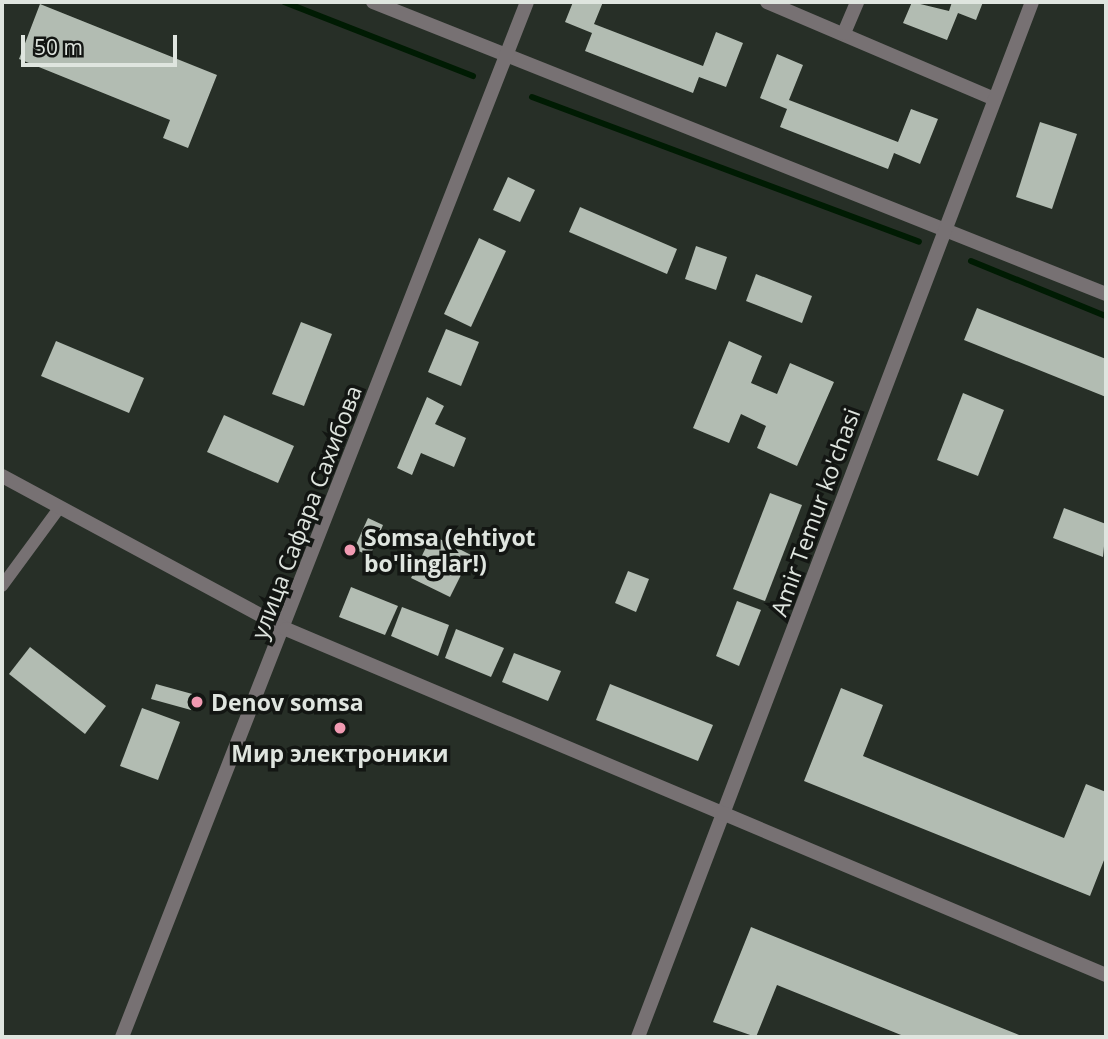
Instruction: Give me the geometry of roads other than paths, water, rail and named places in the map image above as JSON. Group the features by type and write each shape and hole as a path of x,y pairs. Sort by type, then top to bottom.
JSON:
{"street":[{"path":"373,2 1106,293"},
{"name":"улица Сафара Сахибова","path":"122,1037 286,629 527,2"},
{"path":"767,2 994,99"},
{"path":"844,33 857,2"},
{"name":"Amir Temur ko'chasi","path":"638,1037 727,815 944,229 1032,2"},
{"path":"2,476 286,629 1106,975"}],"lane":[{"path":"2,586 60,507"}],"waterway":[{"path":"284,2 473,76"},
{"path":"532,97 919,242"},
{"path":"971,261 1106,316"}],"place":[{"name":"Somsa (ehtiyot bo'linglar!)","path":"350,550"},
{"name":"Denov somsa","path":"197,702"},
{"name":"Мир электроники","path":"340,728"}]}
